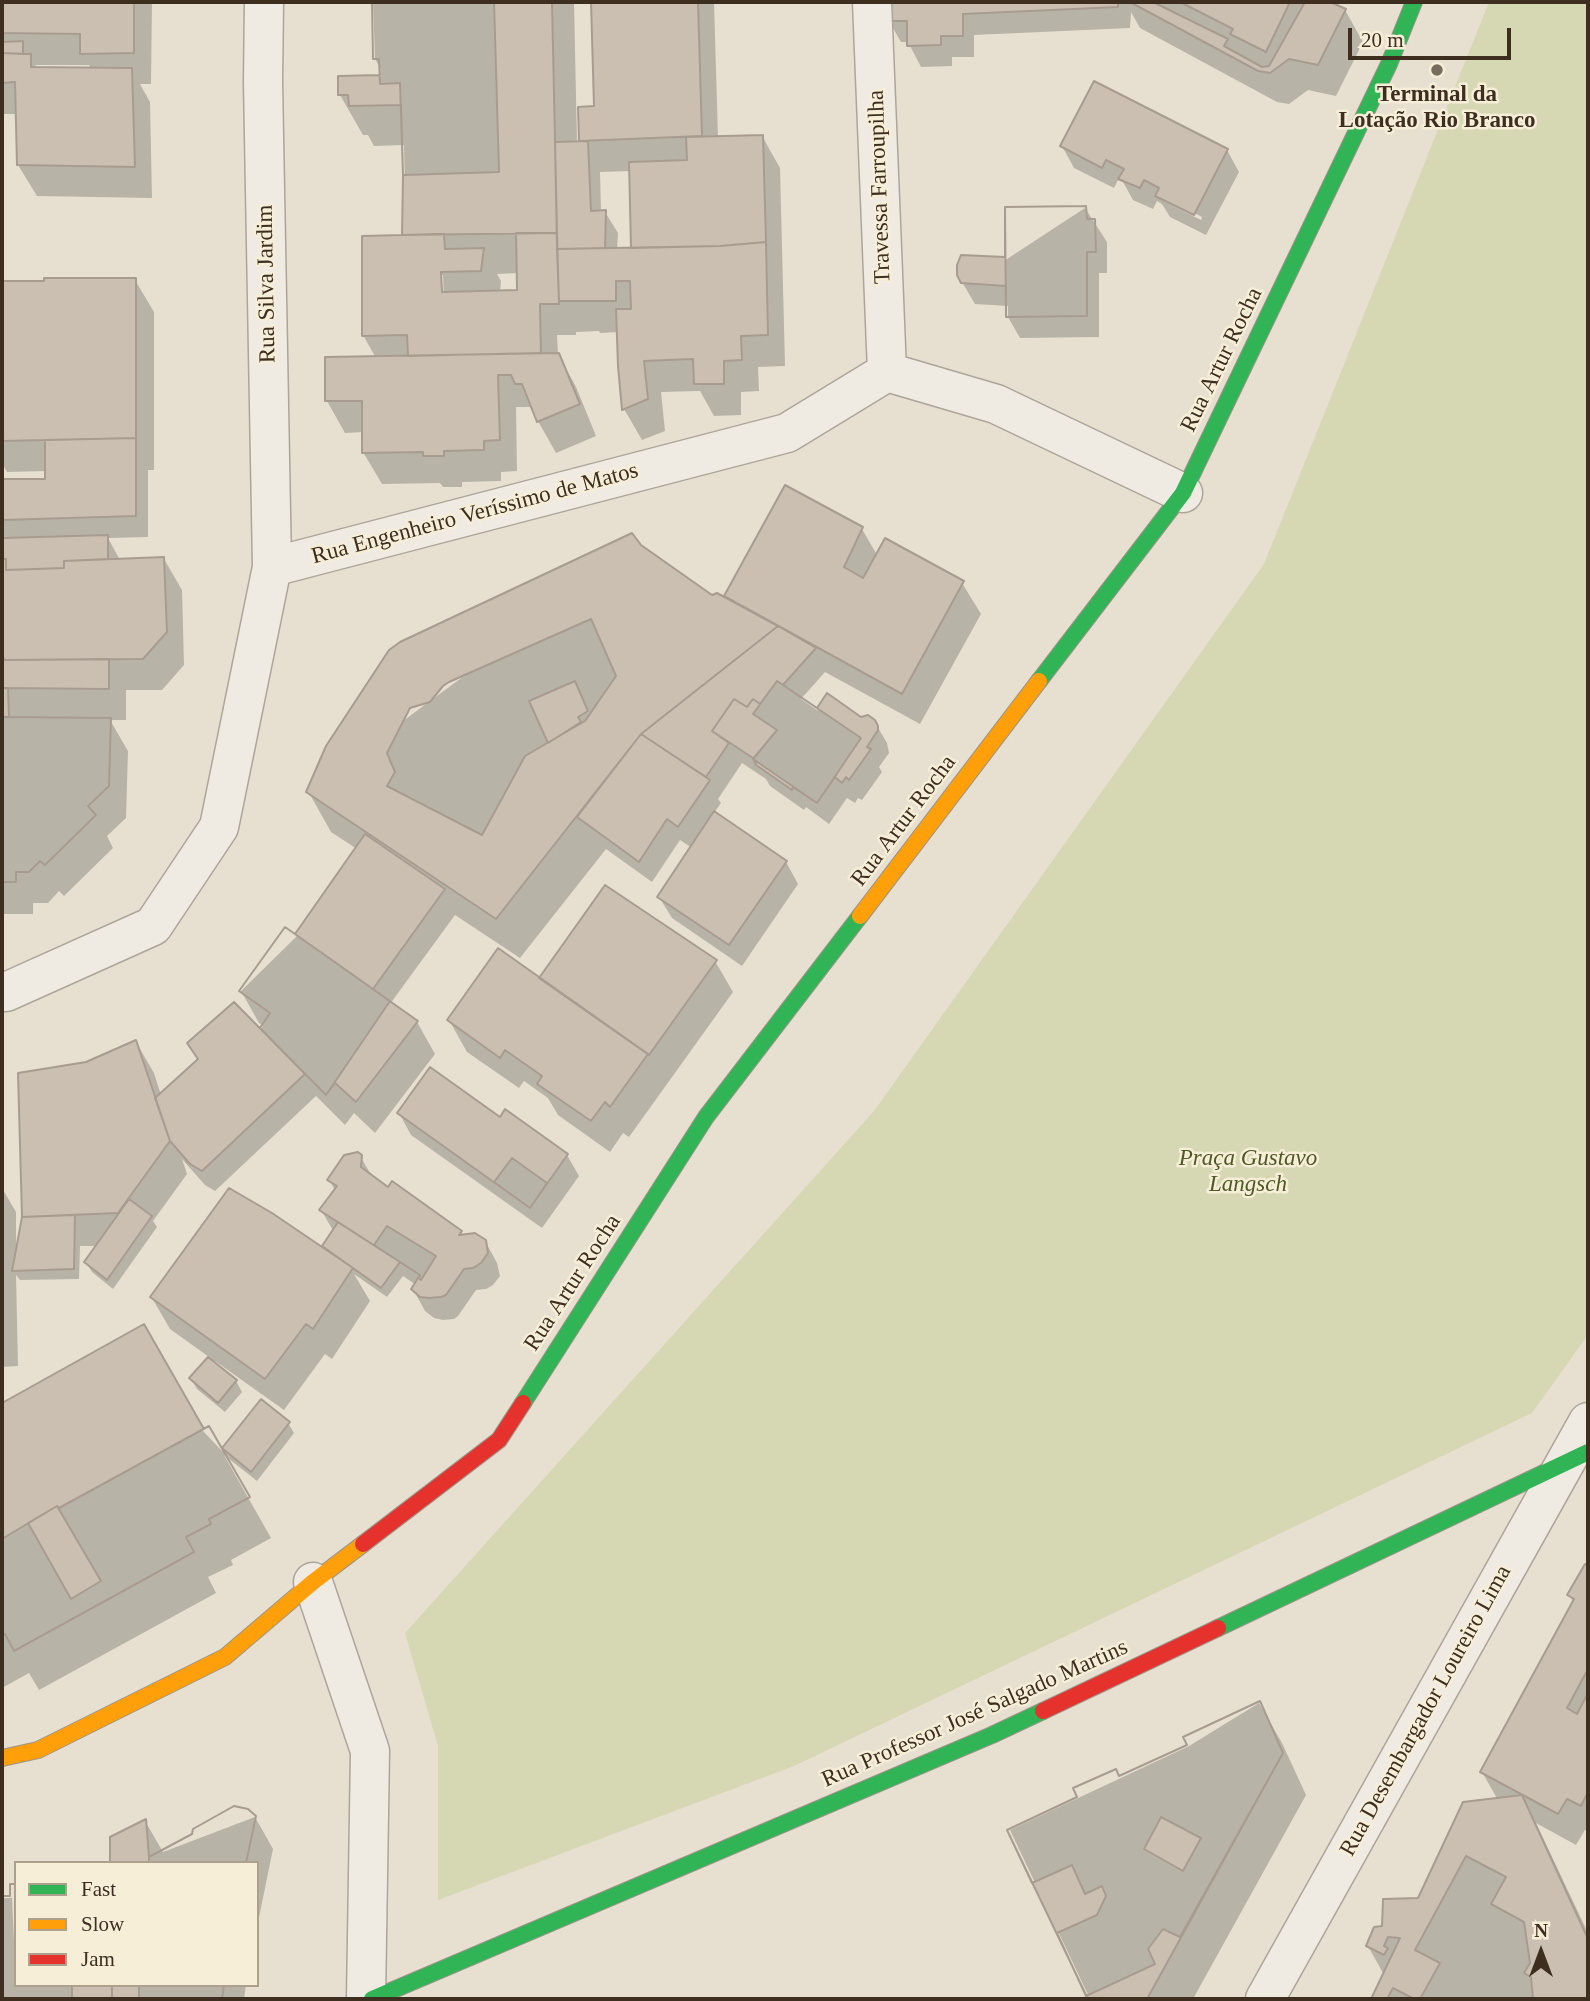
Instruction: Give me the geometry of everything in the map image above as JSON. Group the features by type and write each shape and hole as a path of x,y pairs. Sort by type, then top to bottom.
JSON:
{"street":[{"name":"Rua Silva Jardim","path":"264,2 263,95 272,567"},
{"name":"Travessa Farroupilha","path":"872,2 887,372"},
{"name":"Rua Artur Rocha","path":"2,1758 38,1750 226,1657 313,1582 499,1440 706,1117 1183,493 1389,64 1414,2"},
{"name":"Rua Engenheiro Veríssimo de Matos","path":"272,567 787,433 887,372"},
{"path":"887,372 996,404 1183,493"},
{"path":"2,992 153,926 219,827 272,567"},
{"name":"Rua Desembargador Loureiro Lima","path":"1265,1999 1577,1458 1588,1422"},
{"name":"Rua Professor José Salgado Martins","path":"372,1999 992,1735 1577,1458"},
{"path":"313,1582 370,1751 366,1999"}],"green space":[{"name":"Praça Gustavo Langsch","path":"1489,2 1588,2 1588,1335 1532,1413 794,1766 438,1900 438,1746 405,1633 874,1111 1264,564"}],"building":[{"path":"2,2 134,2 134,53 80,54 80,34 2,33"},
{"path":"372,2 494,2 499,172 403,175 400,83 380,84 379,59 373,59"},
{"path":"372,2 552,2 557,233 402,235 401,105 349,106 348,95 338,95 338,76 380,75 379,59 373,59"},
{"path":"591,2 698,2 702,136 579,141 578,107 594,106"},
{"path":"887,2 1118,2 1118,7 963,14 963,36 941,36 941,45 907,46 907,21 887,21"},
{"path":"1130,2 1330,2 1346,9 1318,65 1289,59 1270,73 1258,71"},
{"path":"1153,2 1305,2 1269,66 1262,67 1224,46 1228,39"},
{"path":"1180,2 1290,2 1266,52 1230,34 1233,29"},
{"path":"23,41 23,54 2,53 2,42"},
{"path":"2,53 31,54 31,67 132,68 135,167 17,165 15,82 2,83"},
{"path":"1094,81 1228,149 1194,215 1155,196 1159,188 1144,180 1140,188 1118,179 1124,169 1106,160 1102,168 1060,146"},
{"path":"763,135 766,242 631,248 629,162 687,160 686,137"},
{"path":"588,141 591,211 606,210 605,248 557,249 555,142"},
{"path":"1086,206 1087,219 1095,219 1096,252 1087,252 1087,316 1006,317 1005,207"},
{"path":"1086,206 1087,219 1095,219 1096,252 1087,252 1087,316 1006,317 1006,286 961,283 957,275 957,265 961,255 1005,257 1005,207"},
{"path":"516,233 557,233 559,304 540,304 541,353 408,356 407,335 362,336 362,236 444,234 445,249 484,248 481,271 441,272 442,292 517,290"},
{"path":"766,242 768,335 741,336 742,360 724,361 724,384 694,384 693,359 644,361 648,399 622,410 616,309 631,309 630,281 616,281 616,301 559,301 557,249 720,246"},
{"path":"44,278 136,278 136,438 2,441 2,281 44,281"},
{"path":"559,353 580,404 537,422 522,384 515,384 511,375 498,375 500,440 484,441 484,450 444,451 444,456 423,456 423,452 362,453 362,401 325,401 325,357"},
{"path":"136,438 136,516 2,520 2,479 45,479 45,440"},
{"path":"785,485 863,527 844,567 863,578 885,538 964,581 902,694 724,596"},
{"path":"632,533 641,545 712,595 717,593 778,626 641,734 496,919 306,792 326,746 389,650 400,642"},
{"path":"108,535 108,559 64,561 64,568 6,570 6,559 2,559 2,538"},
{"path":"164,557 167,632 143,659 5,660 2,656 2,559 6,559 6,570 64,568 64,561"},
{"path":"591,619 616,676 585,721 525,756 482,835 387,786 395,772 387,753 410,708 430,702 449,682"},
{"path":"778,626 816,648 783,685 777,681 760,704 753,699 747,707 734,699 712,731 729,743 706,777 641,734"},
{"path":"2,656 5,660 109,659 109,689 2,688"},
{"path":"575,681 588,711 578,717 581,722 548,743 529,701"},
{"path":"777,681 861,738 817,803 753,759 777,730 753,714"},
{"path":"777,681 817,708 827,693 861,717 868,715 878,726 867,747 871,749 849,780 846,777 842,783 835,777 817,803 793,787 792,790 756,765 753,758 712,731 734,699 747,707 753,699 760,704"},
{"path":"2,688 8,688 9,717 111,718 109,786 88,806 96,815 45,865 40,861 29,872 16,872 16,882 2,882"},
{"path":"3,717 111,718 109,786 88,806 96,815 45,865 40,861 29,872 16,872 16,882 2,882"},
{"path":"641,734 710,780 678,827 667,819 639,862 577,817"},
{"path":"714,811 787,861 729,945 657,897"},
{"path":"365,834 445,889 373,989 295,934"},
{"path":"605,885 717,960 649,1055 539,978"},
{"path":"285,927 390,1001 326,1095 260,1028 270,1013 239,991"},
{"path":"285,927 418,1021 356,1102 335,1083 326,1095 260,1028 270,1013 239,991"},
{"path":"498,948 648,1054 610,1107 605,1102 591,1121 537,1084 542,1076 505,1050 500,1058 447,1020"},
{"path":"234,1002 305,1074 202,1171 190,1164 170,1141 155,1098 198,1059 187,1043"},
{"path":"136,1040 170,1141 118,1213 22,1217 18,1073 86,1062"},
{"path":"430,1067 500,1117 505,1109 568,1154 530,1208 397,1113"},
{"path":"358,1152 362,1155 361,1167 388,1187 392,1181 462,1231 459,1235 475,1233 486,1240 488,1253 481,1263 464,1269 446,1295 420,1297 411,1289 420,1275 319,1210 337,1186 327,1180 344,1155"},
{"path":"512,1158 547,1183 530,1208 494,1182"},
{"path":"229,1188 272,1213 353,1268 313,1329 306,1324 265,1379 150,1297"},
{"path":"129,1199 152,1216 107,1280 84,1262"},
{"path":"75,1215 74,1269 12,1271 22,1217"},
{"path":"338,1222 400,1262 381,1288 322,1246"},
{"path":"387,1226 436,1256 421,1280 420,1275 374,1245"},
{"path":"144,1324 204,1429 209,1426 250,1497 209,1519 211,1524 186,1537 194,1552 14,1651 5,1634 2,1635 2,1403"},
{"path":"208,1357 237,1380 218,1403 189,1378"},
{"path":"261,1399 290,1422 251,1472 222,1448"},
{"path":"209,1426 250,1497 209,1519 211,1524 186,1537 194,1552 14,1651 5,1634 2,1635 2,1539 57,1506 59,1508"},
{"path":"57,1506 101,1581 71,1599 28,1523"},
{"path":"1585,1564 1588,1566 1588,1669 1567,1708 1577,1714 1588,1693 1588,1792 1581,1806 1567,1799 1558,1814 1480,1772 1574,1599 1567,1595"},
{"path":"1260,1701 1283,1753 1147,1999 1088,1999 1007,1830 1077,1797 1073,1788 1116,1769 1119,1776 1187,1745 1183,1737"},
{"path":"1260,1701 1283,1753 1180,1937 1163,1929 1148,1949 1155,1964 1086,1996 1057,1933 1097,1915 1106,1896 1102,1886 1085,1894 1072,1865 1032,1883 1007,1830 1077,1797 1073,1788 1116,1769 1119,1776 1187,1745 1183,1737"},
{"path":"1522,1795 1588,1939 1588,1999 1371,1999 1400,1938 1388,1937 1384,1946 1388,1948 1384,1955 1366,1946 1374,1927 1382,1926 1383,1899 1418,1898 1463,1802"},
{"path":"234,1806 248,1809 256,1816 246,1861 110,1861 110,1837 146,1819 149,1857 192,1834 193,1829"},
{"path":"234,1806 248,1809 256,1816 246,1861 149,1861 149,1857 192,1834 193,1829"},
{"path":"1161,1817 1201,1838 1183,1871 1144,1849"},
{"path":"1466,1856 1506,1877 1491,1904 1524,1922 1530,1963 1524,1973 1531,1977 1533,1999 1420,1999 1440,1963 1415,1950"},
{"path":"10,1884 14,1884 14,1987 112,1987 112,1999 2,1999 2,1896 10,1896"},
{"path":"10,1884 14,1884 14,1987 72,1987 72,1999 2,1999 2,1896 10,1896"},
{"path":"112,1987 224,1987 222,1999 112,1999"},
{"path":"139,1987 224,1987 222,1999 139,1999"},
{"path":"1393,1988 1414,1999 1387,1999"}],"traffic: fast":[{"path":"1039,681 1183,493 1389,64 1414,2"},
{"path":"523,1403 706,1117 860,916"},
{"path":"1218,1628 1588,1452"},
{"path":"372,1999 1043,1711"}],"traffic: slow":[{"path":"860,916 1039,681"},
{"path":"2,1758 38,1750 225,1657 313,1582 363,1544"}],"traffic: jam":[{"path":"363,1544 499,1440 523,1403"},
{"path":"1043,1711 1218,1628"}],"place":[{"name":"Terminal da Lotação Rio Branco","path":"1437,70"}]}
